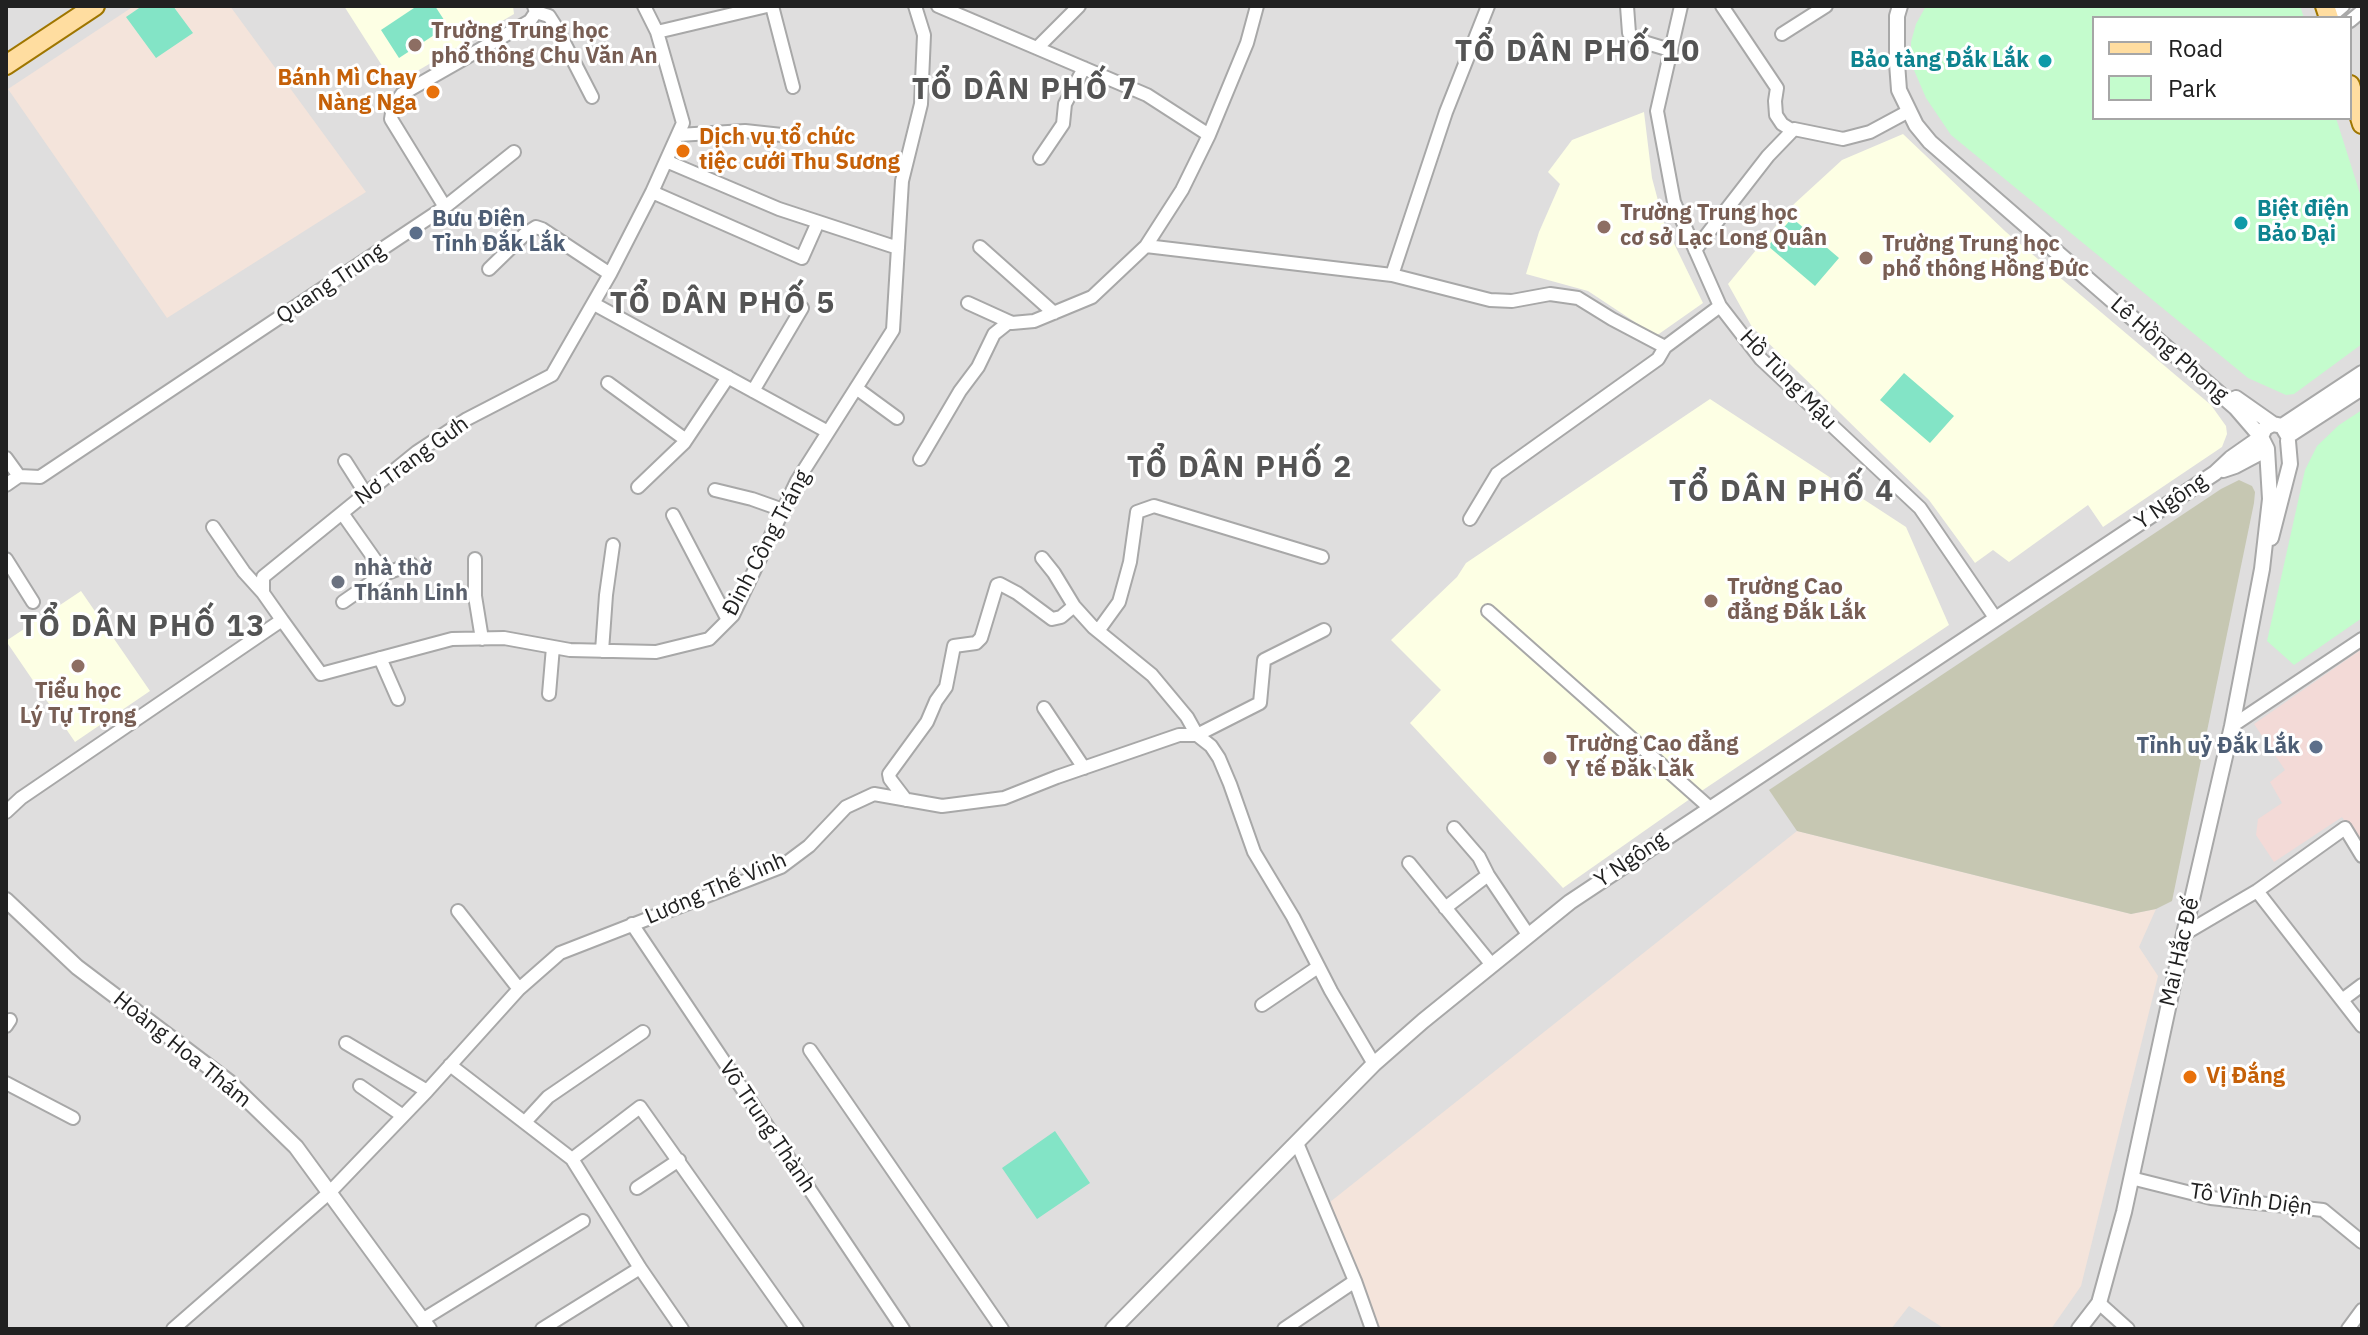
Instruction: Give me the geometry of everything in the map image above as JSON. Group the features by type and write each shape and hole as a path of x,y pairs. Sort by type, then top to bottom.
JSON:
{"main road":[{"path":"6,65 95,6"},
{"path":"2352,92 2362,124"}],"street":[{"name":"Nơ Trang Gưh","path":"263,593 263,577 417,452 467,419 552,375 610,274 683,123 657,32 644,6"},
{"path":"657,32 767,6 793,87"},
{"name":"Đinh Công Tráng","path":"282,620 321,674 452,639 504,638 570,650 656,652 709,639 733,615 797,481 893,330 902,181 921,104 924,35 915,6"},
{"path":"938,6 1147,95 1209,135"},
{"path":"1037,48 1079,6"},
{"path":"968,303 1012,323 1034,321 1092,297 1146,246 1182,190 1209,135 1247,43 1257,6"},
{"path":"1392,275 1446,112 1488,6"},
{"path":"1627,6 1629,33 1637,40 1670,50"},
{"name":"Hồ Tùng Mậu","path":"1681,6 1657,111 1674,202 1720,306 1761,359 1920,508 1996,619"},
{"path":"1722,6 1777,88 1776,115 1790,129"},
{"path":"1782,34 1826,6"},
{"name":"Lê Hồng Phong","path":"1902,6 1897,16 1899,90 1916,125 1930,142 2236,408 2264,443"},
{"name":"Lê Hồng Phong","path":"1902,6 1906,87 1922,120 1936,136 2241,403 2283,432"},
{"path":"445,207 391,119 393,107 402,94 518,30 530,21 535,9 549,16 592,97"},
{"path":"1040,158 1063,124 1065,104 1084,68"},
{"path":"1695,250 1768,156 1794,129 1843,139 1870,132 1909,111"},
{"path":"678,135 745,131 791,136"},
{"name":"Quang Trung","path":"6,485 19,476 40,477 445,207 514,152"},
{"path":"666,161 779,209 898,248"},
{"path":"652,192 802,258 818,222"},
{"path":"489,269 536,227 610,274"},
{"path":"1146,246 1392,275 1490,300 1512,301 1550,294 1578,298 1665,347"},
{"path":"980,247 1054,313"},
{"path":"594,304 828,432"},
{"path":"1470,519 1497,474 1658,359 1665,347 1720,306"},
{"path":"753,391 802,308"},
{"path":"920,459 960,391 978,367 994,334 1009,322"},
{"path":"2283,432 2280,450 2264,443 2265,428 2283,432 2354,388 2362,373"},
{"path":"638,487 686,440 728,377"},
{"path":"608,383 686,440"},
{"path":"856,388 897,418"},
{"name":"Mai Hắc Đế","path":"2262,569 2290,464 2283,432"},
{"name":"Mai Hắc Đế","path":"2079,1329 2099,1303 2131,1178 2232,726 2262,569 2270,499 2264,443"},
{"name":"Y Ngông","path":"1113,1329 1374,1064 1570,902 2215,473 2231,458 2264,443"},
{"path":"6,458 19,476"},
{"path":"345,461 366,494"},
{"path":"715,490 783,510"},
{"path":"1098,631 1119,602 1130,562 1137,512 1154,506 1322,557"},
{"path":"342,513 385,574"},
{"path":"673,515 728,620"},
{"path":"6,812 21,798 282,620 213,527"},
{"path":"602,651 613,545"},
{"path":"1042,558 1074,606 1098,631 1152,675 1187,717 1197,735 1211,746 1219,758 1254,852 1374,1064"},
{"path":"6,559 33,602"},
{"path":"475,559 475,596 482,639"},
{"path":"343,602 385,574 411,564"},
{"path":"906,800 889,774 927,722 946,687 954,646 976,643 981,638 997,585 1017,593 1052,619 1061,617 1074,606"},
{"path":"1488,611 1710,808"},
{"name":"Lương Thế Vinh","path":"173,1329 330,1192 519,989 560,953 781,867 809,846 846,807 874,794 942,806 1004,798 1179,735 1197,735 1260,703 1264,660 1324,630"},
{"path":"2232,726 2362,639"},
{"path":"549,694 553,647"},
{"path":"380,658 398,699"},
{"path":"1044,708 1084,768"},
{"path":"1454,828 1479,857 1529,936"},
{"path":"2184,934 2257,891 2345,828 2362,856"},
{"path":"1409,863 1492,965"},
{"path":"1445,908 1488,875"},
{"path":"2257,891 2362,1026"},
{"name":"Hoàng Hoa Thám","path":"6,900 77,967 229,1082 296,1147 425,1324"},
{"path":"458,911 519,989"},
{"name":"Võ Trung Thành","path":"632,924 903,1329"},
{"path":"1262,1005 1318,967"},
{"path":"2342,1000 2362,985"},
{"path":"525,1122 548,1097 643,1032"},
{"path":"346,1043 427,1091"},
{"path":"810,1050 1002,1329"},
{"path":"450,1065 572,1159 680,1328"},
{"path":"6,1083 73,1118"},
{"path":"360,1086 403,1116"},
{"path":"572,1159 640,1107 797,1329"},
{"path":"1297,1143 1372,1329"},
{"path":"637,1188 679,1160"},
{"name":"Tô Vĩnh Diện","path":"2131,1178 2211,1198 2323,1210 2362,1242"},
{"path":"425,1324 583,1221"},
{"path":"542,1329 640,1268"},
{"path":"1284,1329 1355,1281"},
{"path":"2099,1303 2128,1329"},
{"path":"2348,1329 2362,1310"}],"shaded area":[{"path":"6,6 2362,6 2362,1329 6,1329"},
{"path":"134,6 230,6 366,192 167,318 8,89"},
{"name":"Trường Trung học phổ thông Chu Văn An","path":"344,6 513,6 514,14 402,80 388,75"},
{"name":"Trường Trung học cơ sở Lạc Long Quân","path":"1644,112 1652,178 1664,223 1703,303 1656,336 1588,291 1526,274 1539,232 1560,184 1548,172 1572,140"},
{"path":"1903,134 2006,232 2211,405 2226,426 2227,434 2222,447 2103,527 2088,505 2009,562 1993,550 1975,563 1929,500 1752,327 1728,284 1794,204 1842,160"},
{"name":"Trường Cao đẳng Đắk Lắk","path":"1710,399 1906,527 1949,625 1563,888 1410,723 1441,690 1391,640 1457,577 1466,563"},
{"path":"2239,480 2252,486 2254,503 2172,901 2156,909 2131,914 1797,831 1769,790"},
{"name":"Tiểu học Lý Tự Trọng","path":"81,591 150,691 75,742 6,641"},
{"name":"Tỉnh uỷ Đắk Lắk","path":"2362,649 2362,848 2342,817 2274,862 2256,835 2258,819 2282,803 2270,782 2285,770 2254,724"},
{"path":"1797,831 2131,914 2156,909 2139,947 2158,976 2081,1286 2051,1329 1945,1329 1909,1306 1891,1329 1378,1329 1330,1202"}],"green space":[{"path":"142,6 173,6 193,33 156,58 126,17"},
{"path":"417,6 435,6 448,26 399,58 381,30"},
{"path":"1926,6 2300,6 2303,16 2092,16 2092,120 2337,120 2362,200 2362,344 2294,394 2286,395 2248,378 1951,135 1926,98 1911,63 1911,42"},
{"path":"1792,218 1839,258 1815,286 1768,246"},
{"path":"1904,373 1954,416 1930,443 1880,400"},
{"path":"2362,410 2362,618 2294,665 2267,641 2305,470 2317,446 2339,425"},
{"path":"1055,1131 1090,1183 1037,1219 1002,1168"}],"place":[{"name":"Trường Trung học phổ thông Chu Văn An","path":"415,45"},
{"name":"Bảo tàng Đắk Lắk","path":"2045,61"},
{"name":"Bánh Mì Chay Nàng Nga","path":"433,92"},
{"name":"Dịch vụ tổ chức tiệc cưới Thu Sương","path":"683,151"},
{"name":"Biệt điện Bảo Đại","path":"2241,223"},
{"name":"Trường Trung học cơ sở Lạc Long Quân","path":"1604,227"},
{"name":"Bưu Điện Tỉnh Đắk Lắk","path":"416,233"},
{"name":"Trường Trung học phổ thông Hồng Đức","path":"1866,258"},
{"name":"nhà thờ Thánh Linh","path":"338,582"},
{"name":"Trường Cao đẳng Đắk Lắk","path":"1711,601"},
{"name":"Tiểu học Lý Tự Trọng","path":"78,666"},
{"name":"Tỉnh uỷ Đắk Lắk","path":"2316,747"},
{"name":"Trường Cao đẳng Y tế Đăk Lăk","path":"1550,758"},
{"name":"Vị Đắng","path":"2190,1077"}],"district":[{"name":"TỔ DÂN PHỐ 10","path":"1578,52"},
{"name":"TỔ DÂN PHỐ 7","path":"1025,90"},
{"name":"TỔ DÂN PHỐ 5","path":"723,304"},
{"name":"TỔ DÂN PHỐ 2","path":"1240,468"},
{"name":"TỔ DÂN PHỐ 4","path":"1782,492"},
{"name":"TỔ DÂN PHỐ 13","path":"143,627"}]}
